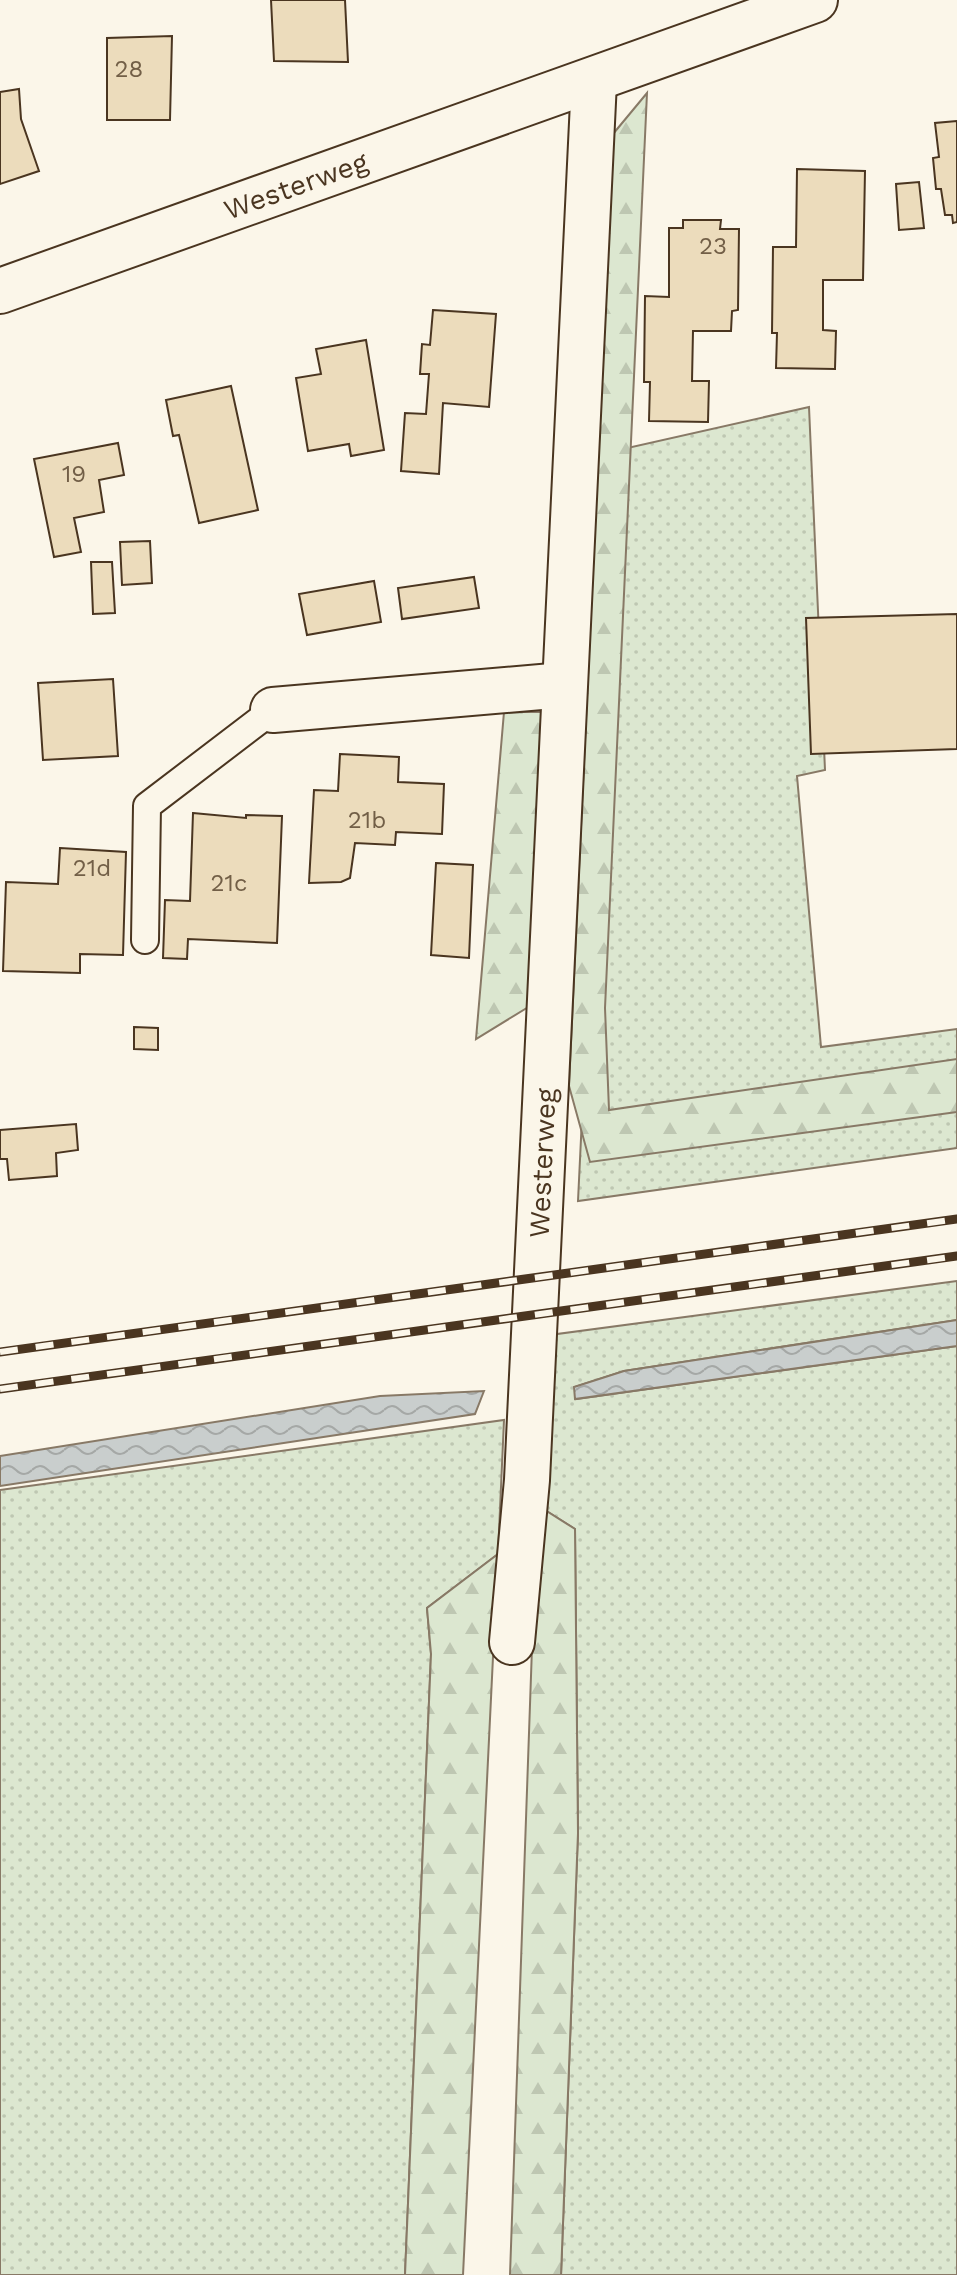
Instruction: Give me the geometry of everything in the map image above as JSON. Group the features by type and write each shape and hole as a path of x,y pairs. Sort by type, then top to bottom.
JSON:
{"street":[{"name":"Westerweg","path":"0,291 815,0"},
{"name":"Westerweg","path":"512,1642 527,1480 594,81"},
{"path":"273,710 564,685"}],"lane":[{"path":"145,940 147,806 273,710"}],"green space":[{"path":"647,93 605,1008 609,1110 957,1059 957,1112 590,1162 569,1086 613,134"},
{"path":"809,407 825,770 797,776 821,1047 957,1029 957,1148 578,1201 614,451"},
{"path":"504,712 549,712 530,1006 476,1039"},
{"path":"957,1281 957,1320 624,1371 575,1387 576,1399 957,1346 957,2275 561,2275 578,1833 575,1529 537,1505 550,1335"},
{"path":"504,1420 498,1554 427,1608 431,1654 405,2275 0,2275 0,1490"},
{"path":"537,1505 575,1529 578,1833 561,2275 510,2275"},
{"path":"498,1554 463,2275 405,2275 431,1654 427,1608"}],"water":[{"path":"957,1320 957,1346 575,1399 574,1387 624,1371"},
{"path":"484,1391 475,1414 0,1486 0,1456 380,1396"}],"building":[{"path":"271,0 345,0 348,62 274,61"},
{"path":"172,36 170,120 107,120 107,38"},
{"path":"19,89 21,119 39,171 0,184 0,92"},
{"path":"957,121 957,222 953,223 952,215 945,215 941,189 936,189 933,158 939,157 935,123"},
{"path":"797,169 865,171 863,280 823,280 823,330 836,331 835,369 776,368 777,333 772,333 773,247 796,247"},
{"path":"919,182 924,228 899,230 896,184"},
{"path":"683,220 721,220 720,229 739,229 738,310 732,311 731,331 693,331 692,381 709,381 708,422 649,421 650,382 644,382 645,296 669,297 669,228 683,228"},
{"path":"433,310 496,314 489,407 443,403 439,474 401,471 405,413 426,414 429,374 420,374 422,344 430,345"},
{"path":"366,340 384,450 351,456 349,444 308,451 296,378 321,374 316,349"},
{"path":"231,386 258,510 199,523 179,435 173,436 166,400"},
{"path":"118,443 124,475 99,480 104,512 74,518 81,552 54,557 34,459"},
{"path":"150,541 152,583 122,585 120,542"},
{"path":"91,562 112,562 115,613 93,614"},
{"path":"474,577 479,608 402,619 398,588"},
{"path":"374,581 381,622 307,635 299,594"},
{"path":"957,614 957,749 811,754 806,618"},
{"path":"113,679 118,756 43,760 38,683"},
{"path":"340,754 399,757 398,782 444,784 442,834 396,832 395,845 355,843 350,878 341,882 309,883 314,790 338,791"},
{"path":"193,813 246,818 246,815 282,816 277,943 188,939 187,959 163,958 165,900 190,901"},
{"path":"60,848 126,852 123,955 80,954 80,973 3,971 6,882 58,884"},
{"path":"436,863 473,865 469,958 431,955"},
{"path":"134,1027 158,1028 158,1050 134,1049"},
{"path":"76,1124 78,1150 56,1153 57,1176 9,1180 7,1159 0,1159 0,1130"}],"railway":[{"path":"0,1352 957,1219"},
{"path":"0,1389 957,1256"}]}
